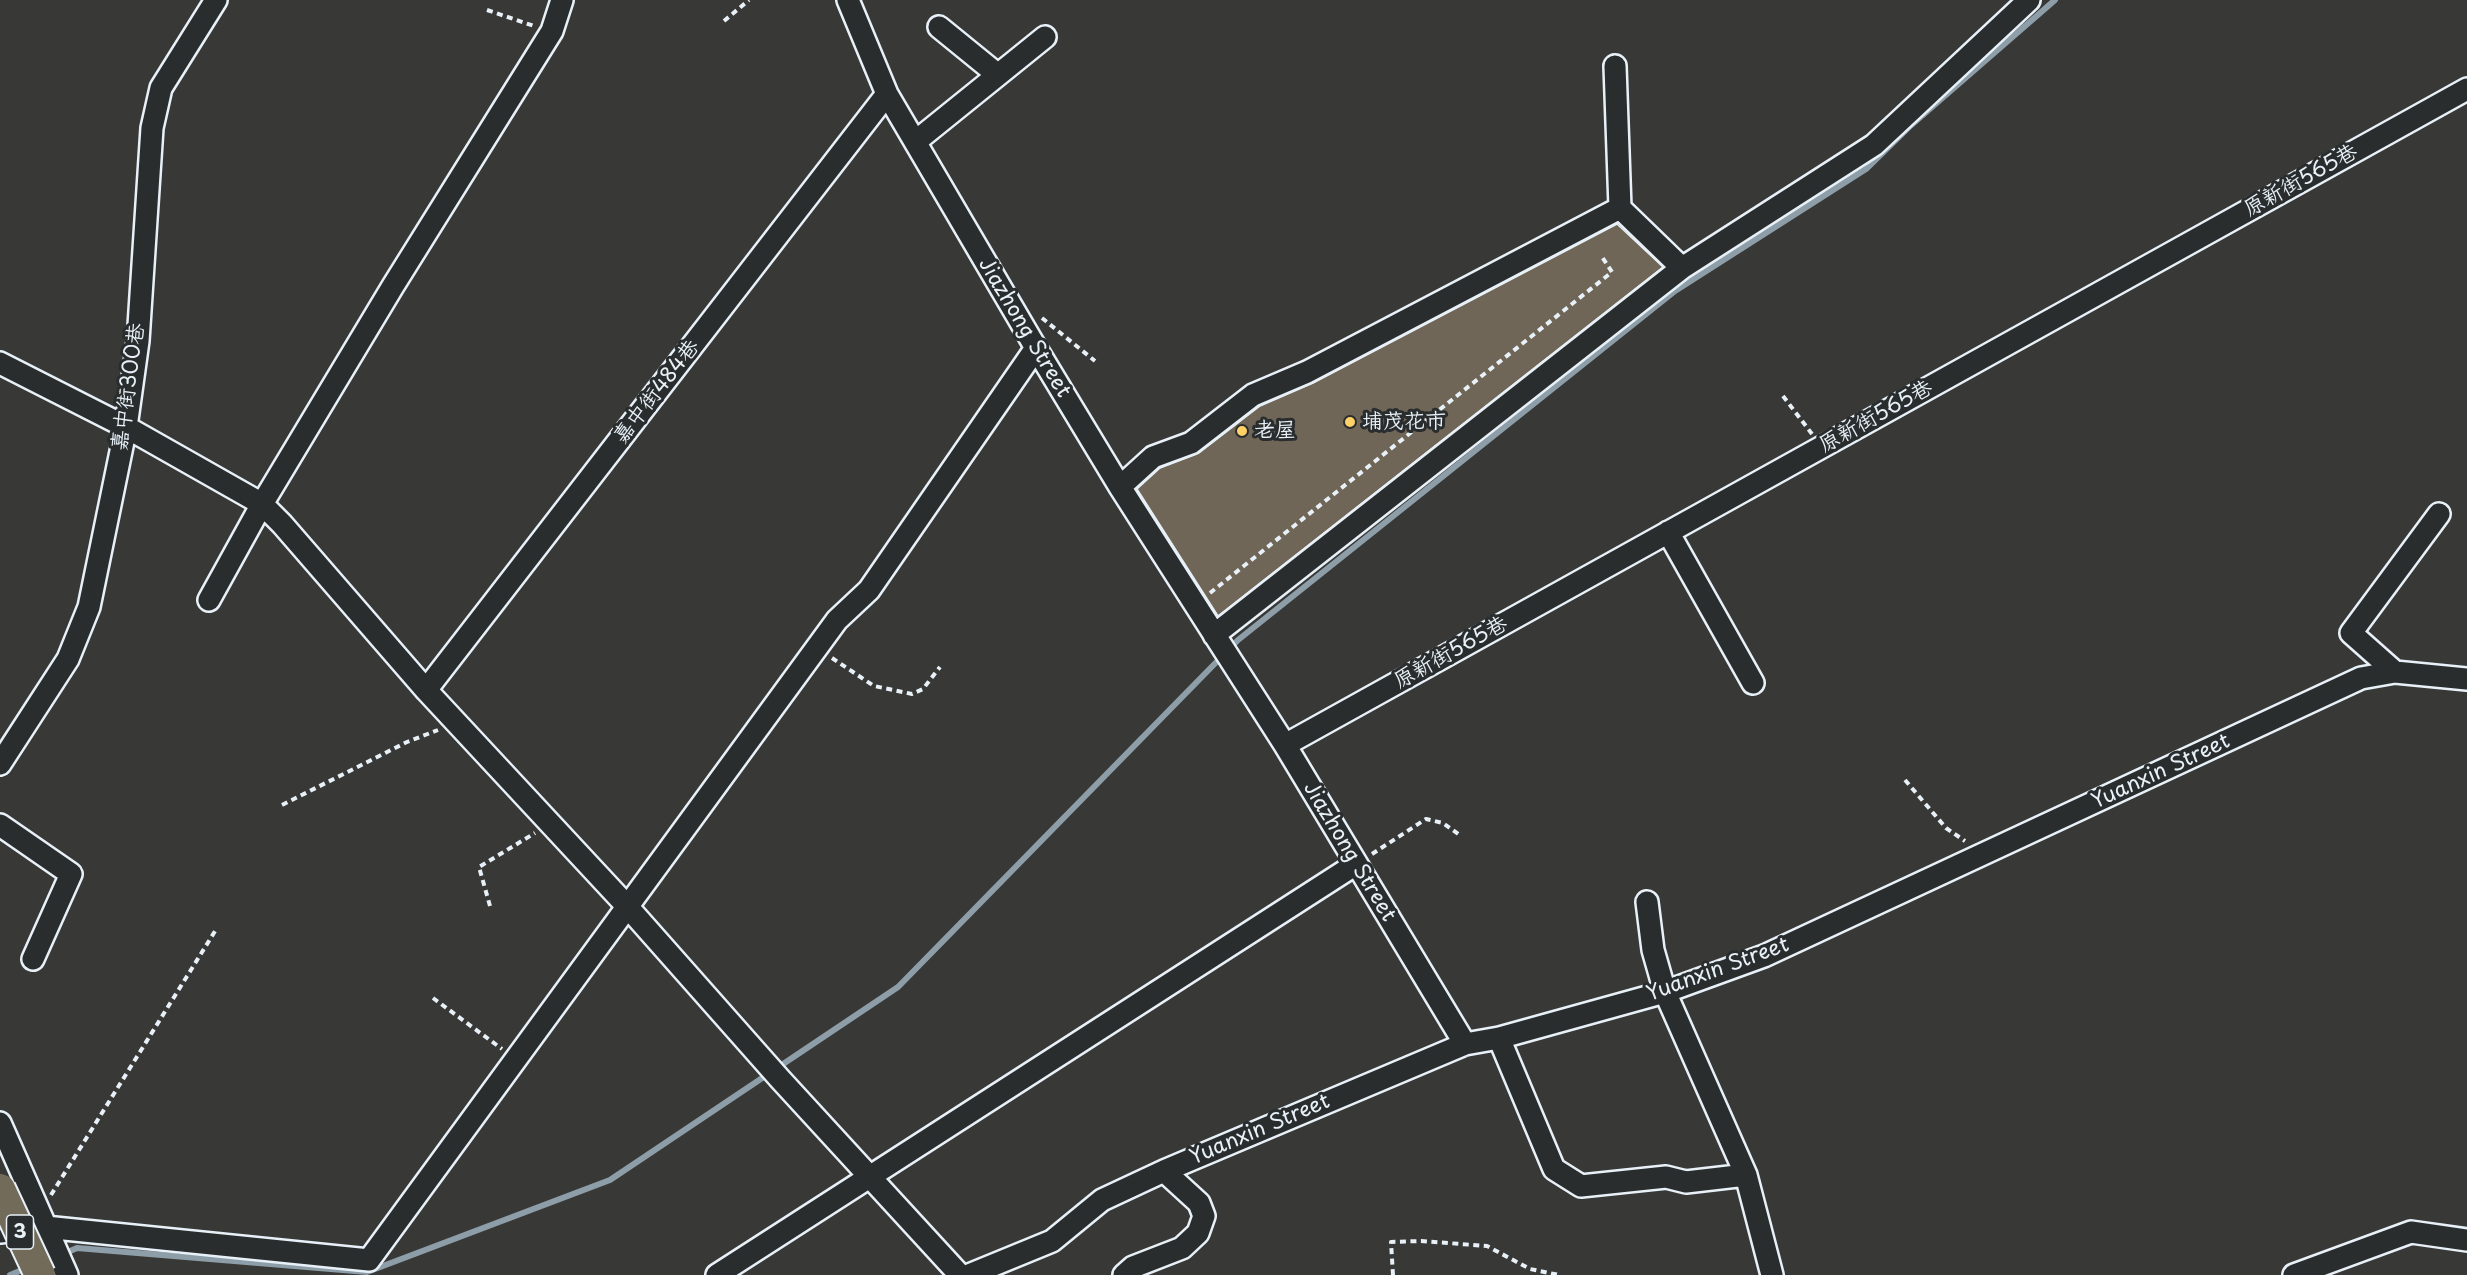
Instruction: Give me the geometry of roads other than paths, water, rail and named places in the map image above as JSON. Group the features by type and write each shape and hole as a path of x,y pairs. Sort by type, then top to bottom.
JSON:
{"highway":[{"name":"3","path":"0,1189 57,1274"}],"street":[{"name":"嘉中街300巷","path":"0,764 68,658 89,607 126,428 138,341 152,128 161,88 216,0"},
{"path":"209,600 262,504 393,286 552,31 562,0"},
{"name":"Jiazhong Street","path":"848,0 887,94 1036,348 1120,487 1285,745 1465,1044"},
{"path":"1222,647 1682,268 1874,145 2029,0"},
{"path":"939,27 998,75"},
{"path":"915,142 1046,37"},
{"path":"1615,66 1620,208 1682,268"},
{"name":"原新街565巷","path":"1285,745 2467,89"},
{"name":"嘉中街484巷","path":"426,690 887,94"},
{"path":"1120,487 1153,457 1191,443 1253,394 1307,372 1620,208"},
{"path":"0,1232 45,1229 369,1260 626,905 837,620 869,590 1036,348"},
{"path":"0,363 126,428 262,504 426,690 626,905 774,1072 960,1275"},
{"path":"2395,672 2351,633 2439,514"},
{"path":"1668,532 1753,683"},
{"name":"Yuanxin Street","path":"969,1275 1052,1241 1102,1200 1164,1171 1465,1044 1498,1038 1665,992 1764,956 2361,678 2395,672 2467,679"},
{"path":"0,825 71,874 33,959"},
{"path":"717,1275 1356,864"},
{"path":"1647,902 1653,950 1665,992 1746,1175 1772,1275"},
{"path":"1498,1038 1554,1169 1581,1186 1665,1177 1686,1182 1746,1175"},
{"path":"0,1123 45,1229 57,1274"},
{"path":"1124,1275 1133,1267 1182,1248 1198,1233 1204,1216 1198,1203 1164,1171"},
{"path":"2294,1275 2411,1232 2467,1240"}],"waterway":[{"path":"61,1255 77,1248 367,1272 610,1180 898,987 1238,640 1675,291 1866,169 1909,127 2055,0"},
{"path":"10,1275 27,1268"}],"place":[{"name":"埔茂花市","path":"1350,422"},
{"name":"老屋","path":"1242,431"}]}
